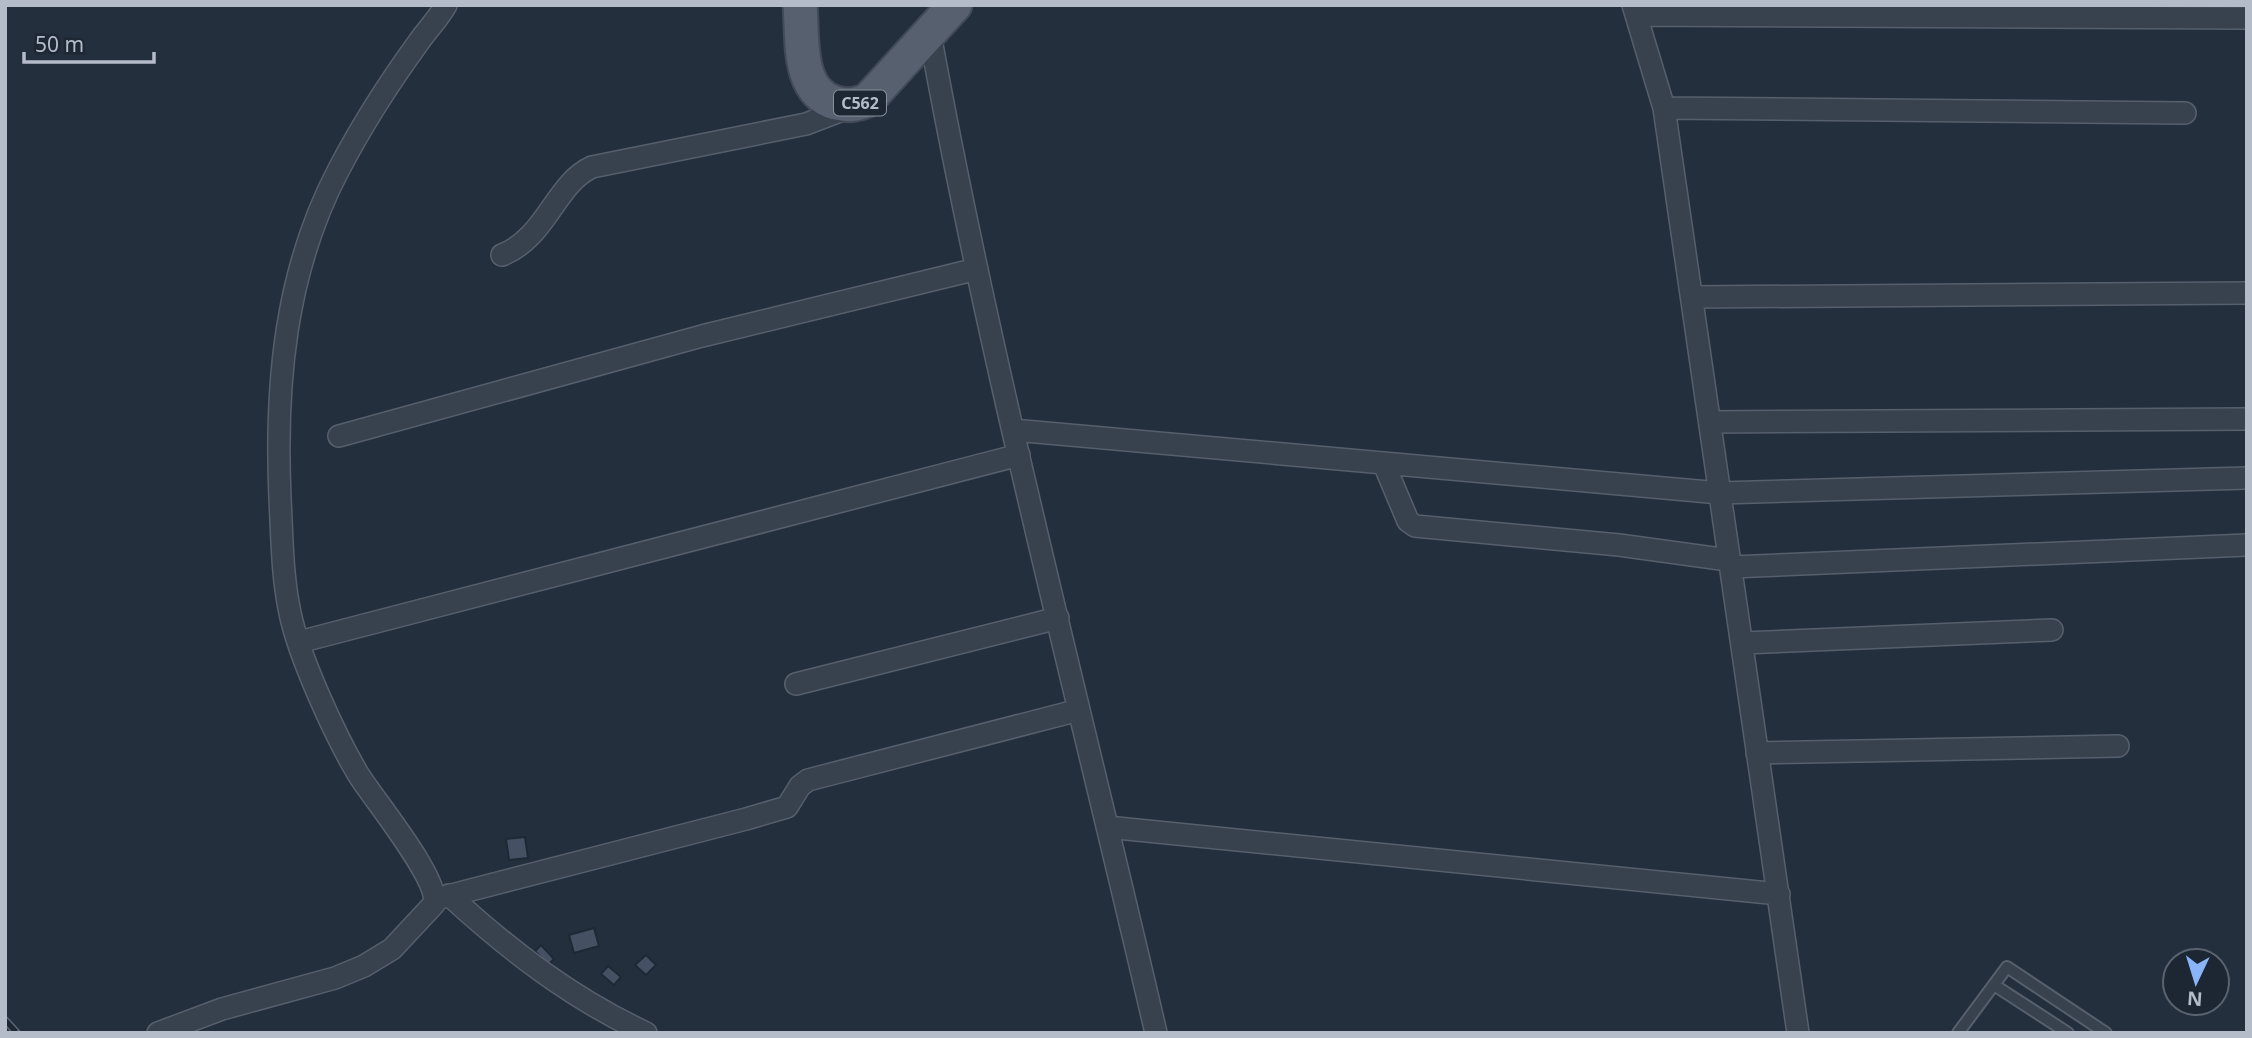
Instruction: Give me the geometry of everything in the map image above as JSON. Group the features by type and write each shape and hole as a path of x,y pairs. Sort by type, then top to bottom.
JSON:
{"main road":[{"name":"C562","path":"800,5 806,72 812,87 828,100 855,106 868,100 955,5"}],"street":[{"path":"446,5 385,91 339,170 300,265 283,345 277,444 283,569 290,616 343,747 380,808 442,897 546,978 609,1016 646,1033"},
{"path":"1798,1033 1664,108 1634,10 2247,18"},
{"path":"930,34 956,175 1018,455 1156,1033"},
{"path":"502,255 520,248 578,176 592,167 806,124 855,106"},
{"path":"1664,108 2185,113"},
{"path":"338,436 702,336 977,269"},
{"path":"1693,297 2247,293"},
{"path":"1710,422 2247,419"},
{"path":"1014,430 1720,493 2247,478"},
{"path":"299,642 1018,455"},
{"path":"1384,464 1408,521 1415,526 1619,545 1729,564 2247,545"},
{"path":"796,684 1058,618"},
{"path":"1743,643 2052,630"},
{"path":"158,1033 235,1005 335,978 363,965 392,949 442,897 747,819 787,807 800,786 808,780 1079,710"},
{"path":"1757,753 2118,746"},
{"path":"1107,827 1779,894"}],"lane":[{"path":"1958,1033 2003,970 2012,968 2106,1033"},
{"path":"1994,985 2068,1033"}],"building":[{"path":"525,837 528,858 509,860 506,839"},
{"path":"594,928 599,946 574,953 569,935"},
{"path":"541,945 554,959 548,965 535,951"},
{"path":"646,955 656,965 646,975 635,965"},
{"path":"608,966 621,977 614,985 601,974"}],"railway":[{"path":"5,1020 17,1033"}]}
